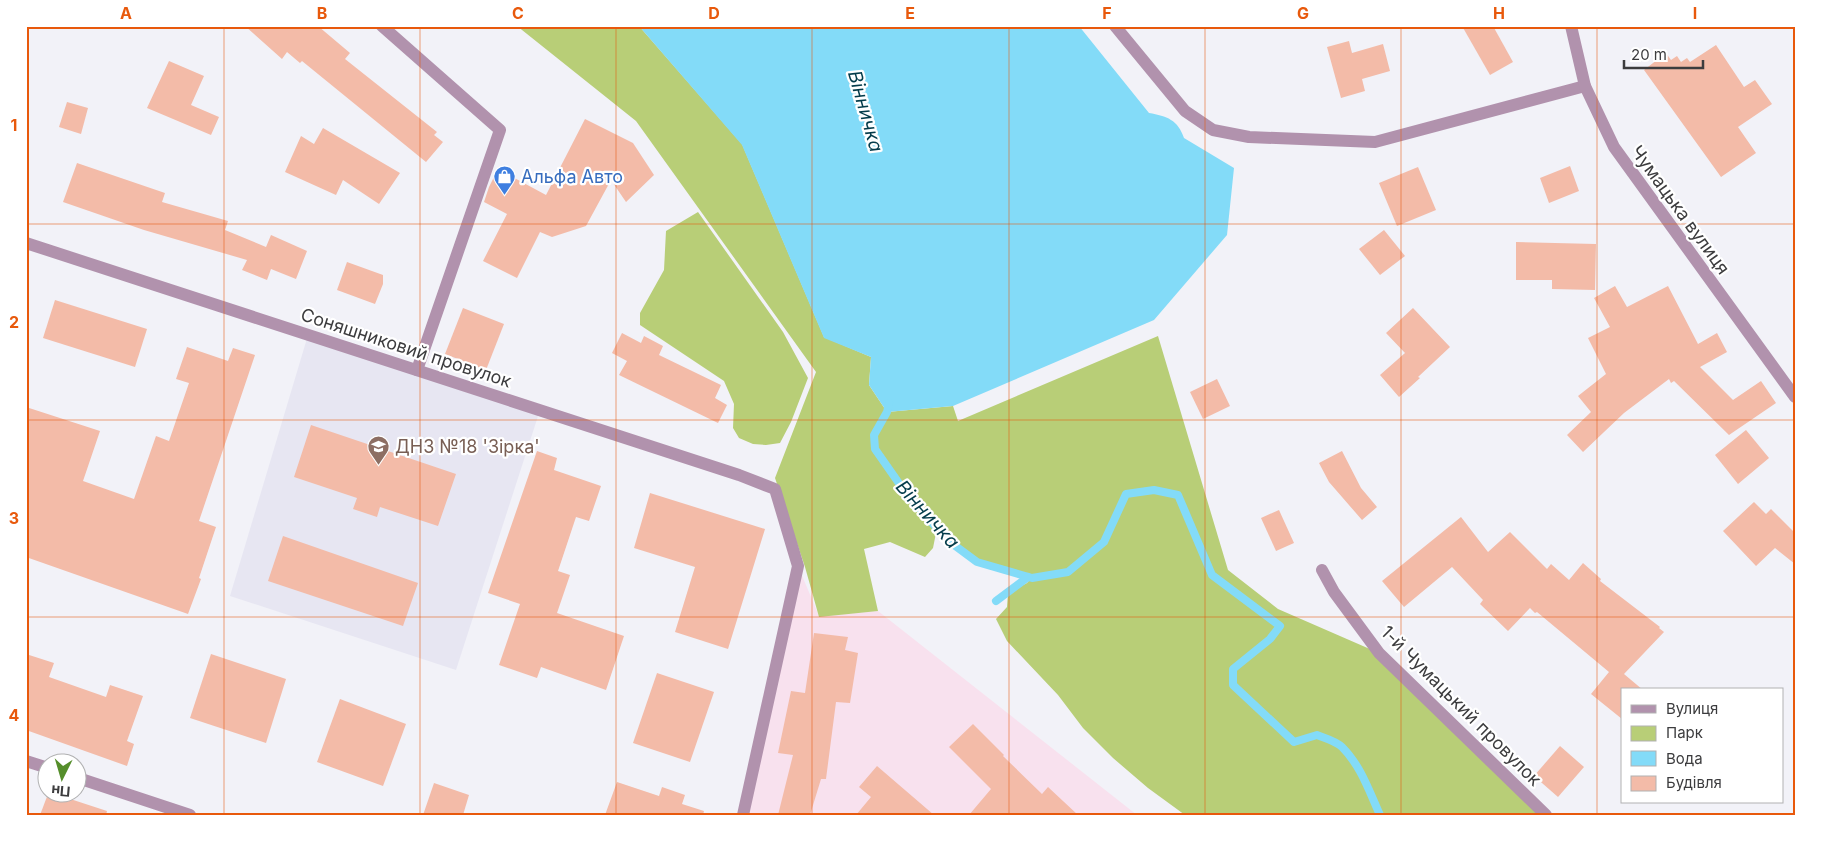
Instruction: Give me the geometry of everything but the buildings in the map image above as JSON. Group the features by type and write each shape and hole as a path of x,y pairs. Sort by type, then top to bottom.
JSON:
{"street":[{"path":"382,26 500,130 417,370"},
{"path":"1116,26 1185,111 1213,130 1249,137 1375,142 1585,86"},
{"name":"Чумацька вулиця","path":"1572,26 1585,86 1614,147 1794,396"},
{"name":"Соняшниковий провулок","path":"26,243 729,472 775,489 798,566 743,815"},
{"name":"1-й Чумацький провулок","path":"1322,570 1334,592 1378,653 1546,815"},
{"path":"26,761 38,765"},
{"path":"88,781 190,815"}],"shaded area":[{"path":"308,335 540,410 456,670 230,596"},
{"path":"798,566 819,616 878,611 1137,815 743,815"}],"green space":[{"path":"517,26 639,26 742,144 824,337 871,357 869,385 887,412 953,406 958,421 1158,336 1228,570 1278,609 1379,653 1546,815 1381,815 1368,784 1369,793 1380,815 1185,815 1148,788 1113,758 1083,728 1058,695 1007,641 996,619 1007,607 1008,593 1027,583 1031,578 977,562 944,536 937,528 933,548 925,557 890,542 864,549 878,611 819,617 805,567 775,478 816,372 636,121"},
{"path":"698,212 783,332 808,378 791,422 780,443 753,444 739,438 733,428 734,404 724,381 640,325 640,313 664,270 666,231"}],"water":[{"path":"639,26 1079,26 1149,113 1171,120 1179,127 1184,138 1234,168 1227,235 1154,320 953,406 887,412 869,385 871,357 824,338 742,145"}],"waterway":[{"name":"Вінничка","path":"889,403 887,412 874,435 875,449 903,489 946,539 977,562 1032,578 1068,572 1104,542 1126,494 1154,490 1178,495 1212,575 1280,626 1270,639 1233,669 1233,685 1294,742 1317,735 1340,745 1354,762 1380,815"},
{"path":"996,601 1028,577"}],"place":[{"name":"Альфа Авто","path":"505,196"},
{"name":"ДНЗ №18 'Зірка'","path":"379,466"}]}
